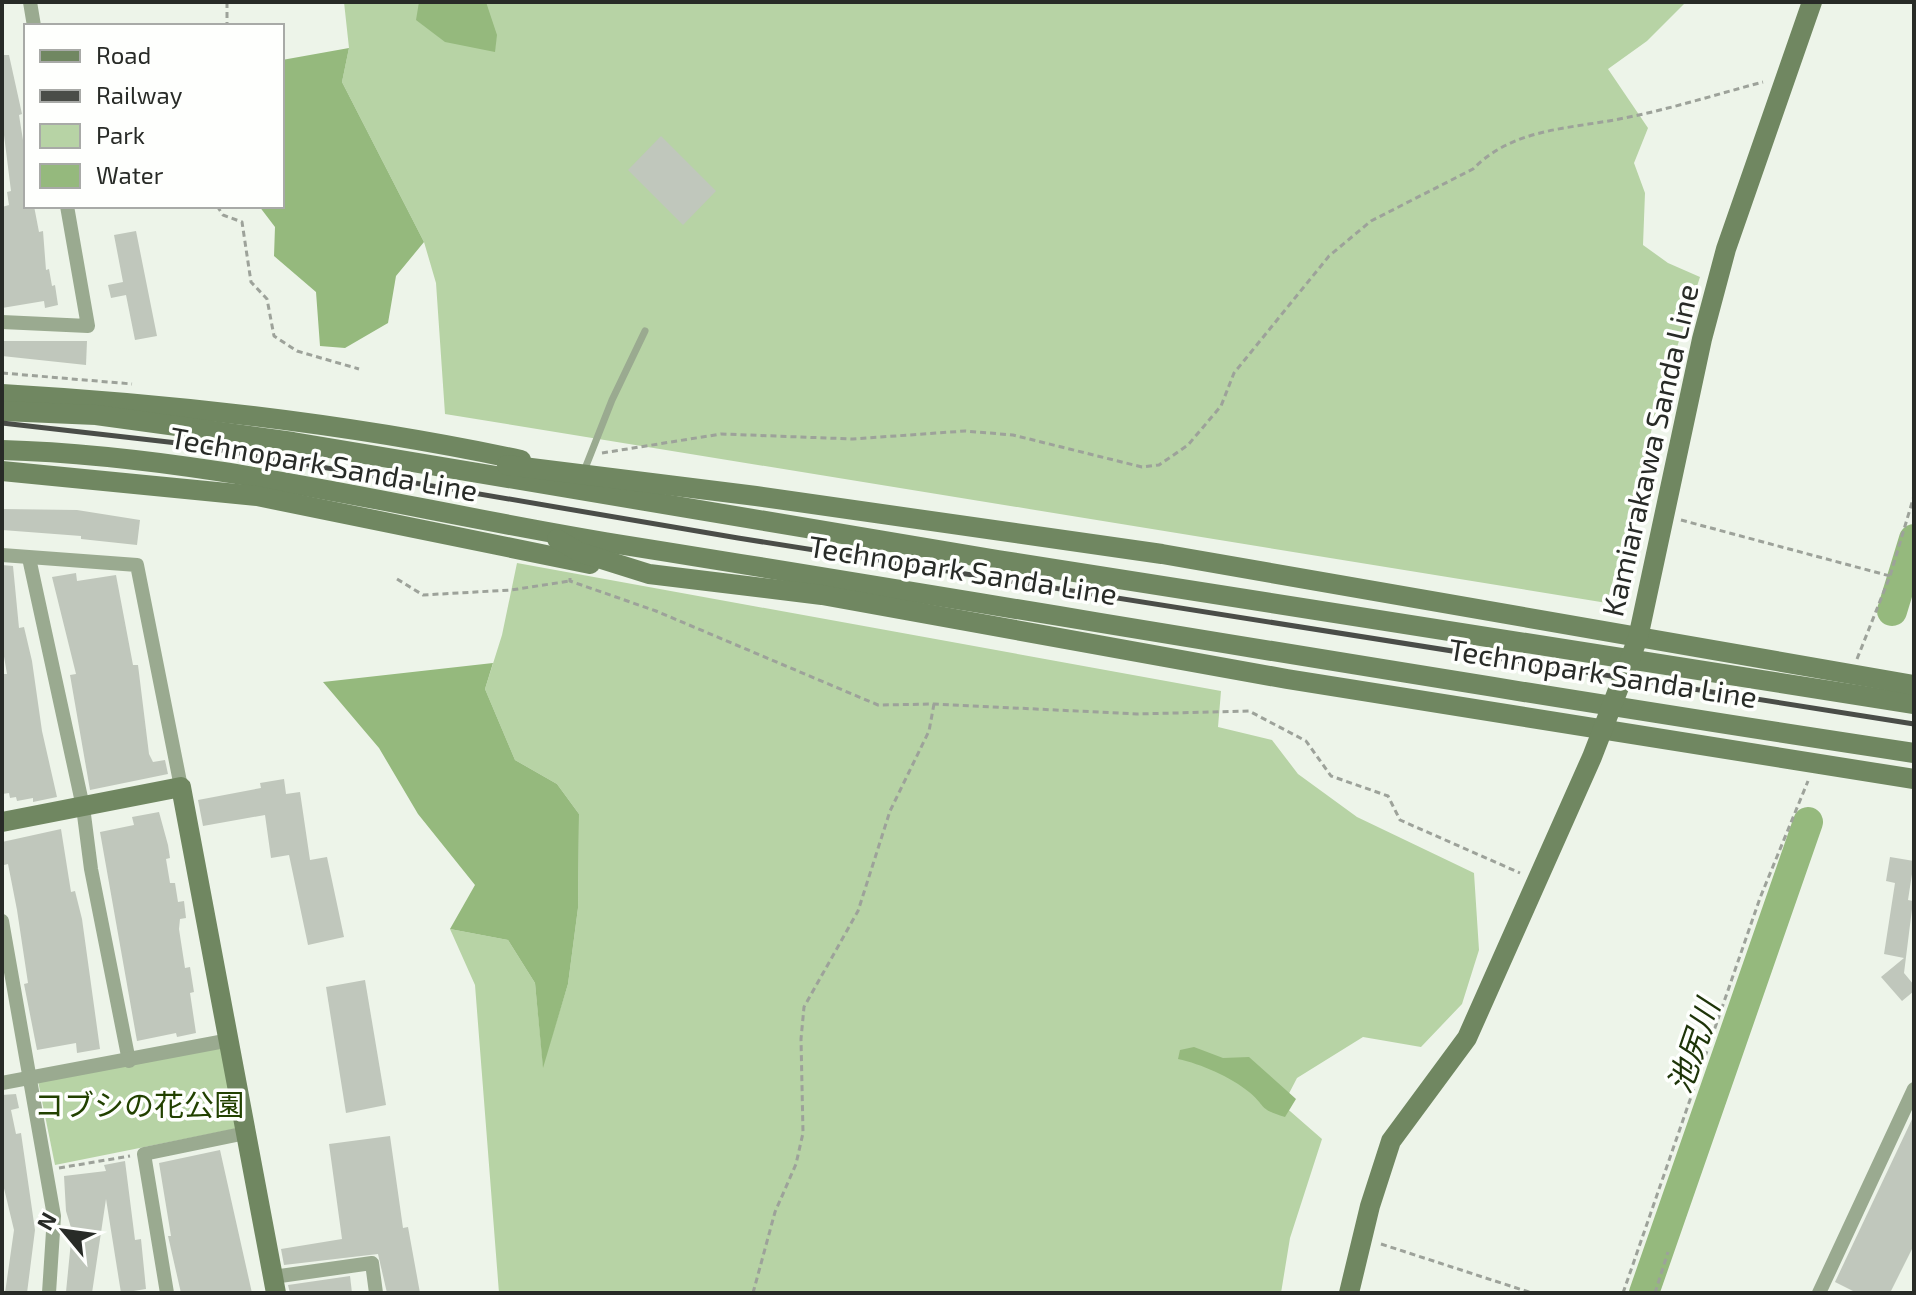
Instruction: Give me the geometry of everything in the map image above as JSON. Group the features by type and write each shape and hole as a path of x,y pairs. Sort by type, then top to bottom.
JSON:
{"main road":[{"name":"Kamiarakawa Sanda Line","path":"1349,1293 1391,1141 1430,1093 1467,1038 1508,949 1534,879 1603,731 1638,638 1702,339 1726,249 1812,2"},
{"path":"2,394 144,404 266,419 1162,554 1914,685"},
{"name":"Technopark Sanda Line","path":"2,411 96,415 343,450 998,560 1906,703"},
{"name":"Technopark Sanda Line","path":"2,450 49,452 207,470 543,532 1914,753"},
{"path":"343,450 582,467"},
{"path":"2,471 257,496 649,574 822,595 1603,731 1914,779"},
{"path":"543,532 579,552 649,574"},
{"path":"2,822 181,787 275,1285"}],"street":[{"path":"30,2 34,24"},
{"path":"2,322 88,326 67,208"},
{"path":"2,555 137,565 181,787"},
{"path":"29,558 83,807 91,869 129,1061"},
{"path":"2,921 54,1216 49,1293"},
{"path":"2,1083 230,1040"},
{"path":"1819,1293 1913,1092"},
{"path":"167,1293 144,1154 246,1133"},
{"path":"275,1285 372,1263 376,1293"}],"lane":[{"path":"582,467 645,331"}],"path":[{"path":"227,2 227,24"},
{"path":"582,467 721,434 853,439 965,431 1013,435 1142,467 1159,465 1188,445 1221,406 1234,373 1296,293 1329,256 1371,221 1543,129 1615,120 1786,76"},
{"path":"218,208 223,215 242,222 251,282 267,299 274,336 297,351 359,369"},
{"path":"1851,674 1890,576 1914,496"},
{"path":"1666,516 1890,576"},
{"path":"570,560 570,581"},
{"path":"397,579 423,595 511,590 570,581 656,611 878,705 934,704 1137,714 1249,711 1306,741 1331,776 1388,796 1400,820 1534,879"},
{"path":"753,1293 775,1212 796,1164 803,1133 801,1039 804,1007 858,911 890,811 929,731 934,704"},
{"path":"1623,1293 1760,898 1816,762"},
{"path":"47,1170 144,1154"},
{"path":"1362,1237 1407,1255 1532,1293"},
{"path":"1656,1292 1668,1252"}],"green space":[{"path":"344,2 1686,2 1647,41 1608,69 1648,128 1634,163 1645,193 1643,245 1668,263 1700,277 1658,405 1607,603 445,414 436,283 424,242 342,82 349,48"},
{"path":"517,563 1221,691 1218,727 1272,740 1298,774 1357,817 1474,873 1479,950 1462,1004 1421,1047 1363,1037 1297,1078 1283,1105 1322,1139 1290,1238 1281,1293 499,1293 475,985 450,929 508,940 535,983 543,1065 568,984 578,908 579,814 557,784 515,760 485,689 502,635"},
{"name":"コブシの花公園","path":"223,1043 239,1128 55,1165 38,1081"}],"water":[{"path":"419,2 486,2 497,35 495,52 445,42 416,20"},
{"path":"349,48 342,82 424,242 396,276 388,323 345,348 320,346 316,292 274,256 275,227 261,208 284,208 284,60"},
{"path":"493,663 485,689 515,760 557,784 579,814 578,908 568,984 543,1068 535,983 508,940 450,929 475,885 418,814 379,748 323,682"},
{"path":"1194,1047 1223,1058 1249,1057 1296,1099 1285,1117 1266,1110 1242,1086 1225,1076 1178,1059 1180,1050"}],"building":[{"path":"2,55 9,55 22,114 19,115 24,146 24,208 34,208 39,232 43,231 46,270 49,269 52,286 55,285 58,305 45,308 44,301 2,308 2,207 9,205 7,192 11,191 2,119"},
{"path":"661,136 716,191 683,225 628,170"},
{"path":"136,231 157,336 135,340 126,295 111,298 108,285 123,282 114,235"},
{"path":"2,341 87,341 86,365 2,356"},
{"path":"2,509 77,510 140,520 137,545 81,539 81,536 2,530"},
{"path":"2,565 13,566 19,628 24,627 32,661 42,731 57,797 33,802 33,798 17,801 16,797 10,798 9,793 2,794 2,674 7,674 2,645"},
{"path":"76,573 77,581 116,575 133,665 138,665 149,754 153,762 165,760 168,774 90,790 70,675 76,674 52,577"},
{"path":"284,779 286,794 300,792 310,860 327,857 344,937 308,945 289,855 271,858 265,815 203,826 198,800 261,788 260,783"},
{"path":"159,812 168,845 170,858 166,859 170,883 175,883 178,902 184,901 186,918 180,919 179,929 185,968 190,967 196,1033 177,1037 176,1033 137,1041 100,832 134,825 132,817"},
{"path":"61,829 71,892 75,891 82,919 100,1049 77,1053 76,1043 37,1050 24,984 28,983 17,910 8,864 4,865 2,855 2,842"},
{"path":"1890,857 1914,861 1908,900 1913,901 1904,973 1914,985 1914,991 1902,1001 1881,977 1904,958 1884,954 1895,883 1886,881"},
{"path":"365,980 386,1105 346,1113 326,987"},
{"path":"16,1094 19,1108 11,1110 16,1134 21,1133 35,1230 27,1293 5,1293 14,1230 2,1180 2,1095"},
{"path":"1914,1115 1914,1245 1890,1293 1857,1293 1835,1282"},
{"path":"390,1136 403,1228 408,1227 420,1293 387,1293 378,1254 284,1265 281,1249 342,1239 329,1144"},
{"path":"220,1150 252,1293 181,1293 168,1236 171,1236 159,1163"},
{"path":"125,1161 135,1240 141,1239 146,1289 121,1293 106,1199 92,1293 66,1292 72,1231 66,1211 64,1176 106,1171 104,1165"},
{"path":"350,1276 352,1293 290,1293 288,1285"}],"waterway":[{"name":"池尻川","path":"1892,611 1914,539"},
{"name":"池尻川","path":"1644,1293 1808,822"}],"railway":[{"path":"2,423 186,444 738,538 1914,724"}]}
